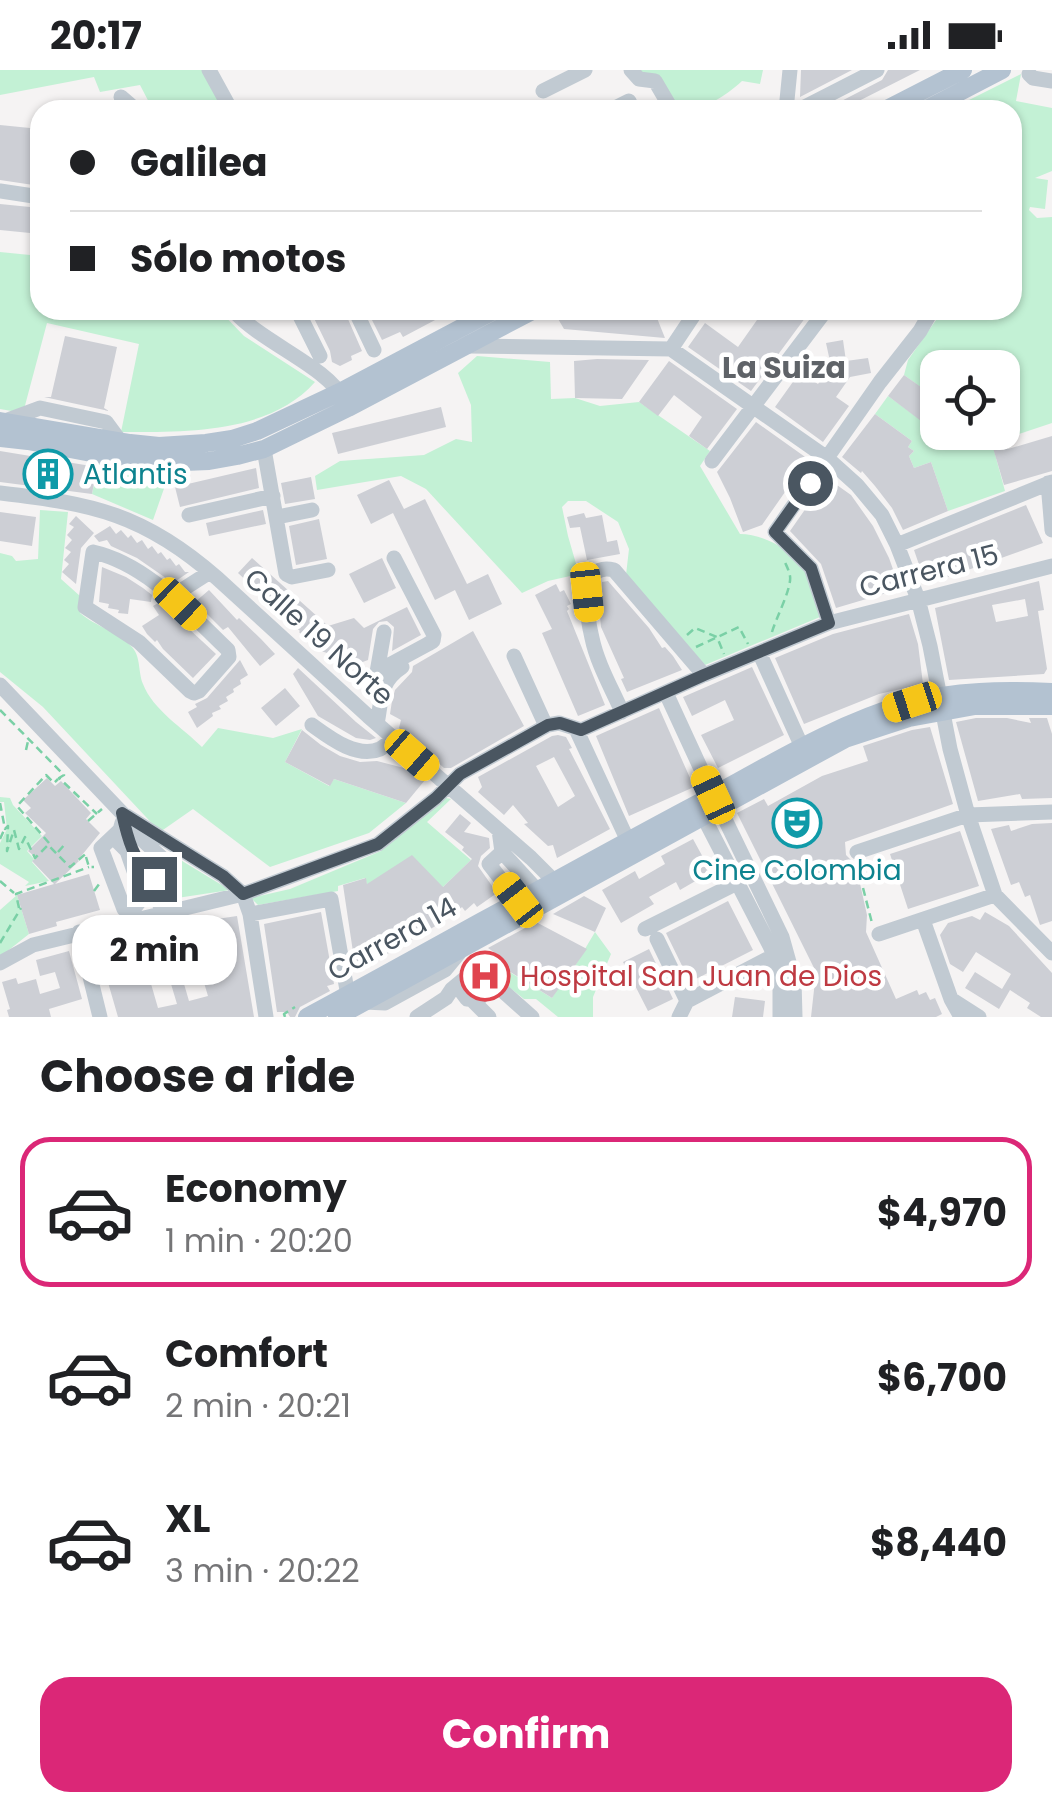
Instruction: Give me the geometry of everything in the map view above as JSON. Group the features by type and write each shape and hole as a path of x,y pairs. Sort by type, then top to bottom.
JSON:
{"main road":[{"path":"944,100 1002,70"},
{"path":"903,100 953,72"},
{"path":"463,338 484,320"},
{"path":"2,427 28,441 128,460 209,461 264,449 344,400 463,338 509,320"},
{"path":"2,427 120,442 182,445 232,439 344,400"},
{"name":"Carrera 14","path":"353,1009 518,900 537,890 560,887 845,739 991,690 1052,692"},
{"name":"Carrera 14","path":"302,1012 353,1009 462,948 628,841 712,806 802,746 845,724 912,702 1052,706"}],"street":[{"path":"209,70 226,100"},
{"path":"543,92 584,70"},
{"path":"631,70 639,79 655,81 666,100"},
{"path":"787,100 790,70"},
{"path":"818,100 877,70"},
{"path":"1029,74 1052,80"},
{"path":"121,96 125,100"},
{"path":"0,192 30,196"},
{"path":"250,320 328,379 344,400"},
{"path":"302,320 320,356"},
{"path":"359,320 374,350"},
{"path":"671,349 690,320"},
{"path":"712,460 818,320"},
{"path":"829,623 811,568 778,535 827,458 925,320"},
{"path":"463,338 671,349 827,458 871,499 897,545 918,599 968,814 995,895 1052,953"},
{"path":"264,449 288,577 328,570"},
{"path":"897,545 1050,482 1052,530"},
{"name":"Calle 19 Norte","path":"0,493 98,508 159,534 214,575 560,887"},
{"path":"189,515 273,496"},
{"path":"277,517 312,510"},
{"path":"96,552 118,561 175,600 230,654 194,693 139,642 85,607 91,554 96,552"},
{"path":"378,671 433,641 434,635 394,558"},
{"name":"Carrera 15","path":"546,726 560,723 581,730 829,623 1052,566"},
{"path":"622,712 592,640 588,584 595,572 614,570 704,675"},
{"path":"175,600 214,575"},
{"path":"372,720 384,632"},
{"path":"372,720 388,678 431,649"},
{"path":"760,652 802,746"},
{"path":"0,963 34,944 243,894 378,844 460,774 546,726 514,656"},
{"path":"0,685 122,822 223,876 243,894 250,914 266,1017"},
{"path":"666,693 712,806 737,882 773,956 780,982 780,1017"},
{"path":"312,725 350,748 370,751 393,739"},
{"path":"576,729 628,841"},
{"path":"712,806 782,937 794,980 795,1017"},
{"path":"857,852 968,814 1052,812"},
{"path":"122,822 123,836 118,842 127,851 142,897 136,906 124,909 101,848 122,822"},
{"path":"122,822 138,859 155,881 153,915"},
{"path":"498,830 502,852 537,890"},
{"path":"502,852 489,864 518,900"},
{"path":"688,1000 651,934 737,882"},
{"path":"879,934 995,895"},
{"path":"250,914 332,898 353,1009"},
{"path":"923,920 961,1017"},
{"path":"78,932 100,1017"},
{"path":"679,1017 688,1000 773,956"},
{"path":"417,1017 461,994 469,976 496,985 532,1017"},
{"path":"461,994 490,1017"},
{"path":"951,999 978,1017"}],"path":[{"path":"681,648 739,627 760,652 789,591 790,576 778,535"},
{"path":"681,648 696,628 717,637 729,664"},
{"path":"0,710 64,775 54,783 46,774 16,806 50,842 35,858 24,837 20,849 16,830 7,851 8,826 4,829"},
{"path":"26,750 28,739"},
{"path":"60,778 97,814"},
{"path":"0,803 4,829 0,839"},
{"path":"89,820 101,810"},
{"path":"57,853 66,844"},
{"path":"16,894 91,866 85,855 70,867 48,845"},
{"path":"857,852 873,930 879,934"},
{"path":"0,881 16,894 20,908 0,943"},
{"path":"94,891 100,883"},
{"path":"285,1017 284,1014 302,1012"}],"green space":[{"path":"0,70 204,70 221,100 148,100 140,85 100,92 94,77 0,95"},
{"path":"634,70 763,70 760,84 742,81 716,100 673,100 659,80"},
{"path":"1021,74 1016,100 969,100"},
{"path":"1022,102 1052,108 1052,171 1035,178 1048,180 1045,209 1029,210 1037,218 1052,217 1052,423 1020,434 1020,350 920,350 920,387 904,375 908,360 936,320 1022,320"},
{"path":"0,252 30,255 30,320 229,320 244,336 315,382 296,399 250,421 198,430 121,432 139,344 47,323 23,413 0,409"},
{"path":"477,356 550,362 551,399 575,398 600,406 639,402 710,451 700,466 740,534 767,540 798,562 810,580 820,617 705,665 626,575 629,549 618,522 586,501 568,501 562,507 579,574 548,581 522,593 426,489 401,476 317,490 315,476 340,461 424,455 456,439 472,442 471,405 458,373"},
{"path":"888,396 920,419 920,450 994,450 1005,491 948,511 931,462 914,468 909,456 914,451 908,447 912,441 875,414"},
{"path":"98,464 167,470 153,520 92,494"},
{"path":"40,510 68,512 61,579 80,596 80,613 132,647 148,693 202,747 218,728 273,738 302,729 285,762 329,786 334,779 406,803 369,833 270,867 193,809 160,832 43,707 0,672 0,553 16,561 38,559"},
{"path":"0,797 10,798 42,836 27,851 49,881 25,886 29,882 0,864 0,843 7,829"},
{"path":"446,798 451,799 427,822 471,860 443,887 367,884 365,878 338,886 338,891 258,905 251,898 290,889 381,851"},
{"path":"169,853 230,890 177,898 170,890"},
{"path":"17,895 29,934 0,957 0,910"},
{"path":"595,932 611,954 593,997 593,1017 558,1017 536,999 524,999 485,968 461,971 485,957 552,998"}],"building":[{"path":"801,70 852,70 800,97"},
{"path":"888,70 920,70 861,100 843,100 882,80"},
{"path":"0,125 30,128 30,184 0,180"},
{"path":"0,204 30,207 30,233 0,230"},
{"path":"315,320 348,320 362,351 340,366 332,362"},
{"path":"372,320 435,320 403,337 400,332 382,340"},
{"path":"559,320 658,320 665,338 564,329"},
{"path":"757,320 804,320 751,391 688,347 705,323 738,347"},
{"path":"65,336 117,347 104,408 109,411 44,397 51,397"},
{"path":"843,340 846,361 868,358 871,373 850,377 836,397 849,406 823,442 775,407 800,372 818,384 831,366 826,343"},
{"path":"649,360 622,399 575,398 574,361"},
{"path":"669,361 737,409 707,449 689,436 702,417 674,395 658,416 639,402"},
{"path":"904,375 920,386 920,420 888,396"},
{"path":"441,407 446,427 338,454 332,433"},
{"path":"875,414 912,441 908,447 914,451 909,456 914,468 931,462 948,511 903,530 875,486 842,457"},
{"path":"756,422 808,459 762,525 743,532 717,472"},
{"path":"1052,436 1052,471 1004,485 994,450 1020,450 1020,445"},
{"name":"Atlantis","path":"0,451 97,467 92,494 0,482"},
{"path":"256,468 259,488 180,507 175,487"},
{"path":"311,477 315,499 285,504 281,483"},
{"path":"827,478 851,495 873,526 900,589 836,608 821,564 790,531"},
{"path":"389,480 404,509 425,499 467,584 488,574 502,604 469,620 455,590 435,600 393,513 371,524 357,495"},
{"path":"1026,505 1043,543 926,585 914,550"},
{"path":"263,510 266,524 209,536 206,523"},
{"path":"0,512 36,517 32,546 0,541"},
{"path":"584,513 586,518 602,515 607,542 617,540 620,554 587,560 580,527 570,528 567,517"},
{"path":"76,516 94,533 81,548 76,584 62,572 69,564 64,560 71,552 65,548 72,540 67,535 74,527 69,524"},
{"path":"319,519 327,559 296,565 289,526"},
{"path":"110,526 116,534 121,530 137,543 142,540 148,549 152,546 158,554 161,552 167,560 170,558 189,572 173,583 107,540 99,542 94,536"},
{"path":"252,558 328,626 354,618 364,628 407,607 421,635 392,651 394,627 387,621 379,622 373,629 368,660 344,669 333,655 315,649 238,573"},
{"path":"382,558 396,588 364,603 349,574"},
{"path":"102,567 143,588 152,595 151,602 130,599 128,614 99,602"},
{"path":"608,581 682,670 627,692 601,627 598,594 602,582"},
{"path":"1039,581 1044,610 1038,611 1047,669 1044,674 949,680 935,608","holes":["1025,599 1028,616 996,622 992,605"]},
{"path":"556,584 571,604 567,611 605,705 578,716 542,633 552,629 535,595"},
{"path":"209,590 275,654 260,666 228,627 223,630 195,602"},
{"path":"160,602 216,654 193,678 142,626 159,615 153,606"},
{"path":"909,614 923,684 879,694 804,724 775,658 833,634"},
{"path":"473,631 524,726 451,768 444,768 399,728 401,720 390,714 392,701 395,690 413,666"},
{"path":"240,660 248,675 226,697 228,701 219,706 221,709 197,728 188,712 207,698"},
{"path":"752,667 784,735 718,768 701,735 734,720 725,700 692,716 683,697"},
{"path":"298,668 376,738 356,738 318,716 293,674"},
{"path":"285,688 300,706 276,726 261,708"},
{"path":"659,708 694,787 629,816 596,736"},
{"path":"976,718 1031,723 1029,718 1047,718 1052,734 1052,798 1022,799 1020,794 978,801 956,722"},
{"path":"930,727 953,804 845,842 846,855 859,879 867,915 866,932 896,999 917,990 919,995 926,992 930,1000 935,998 942,1014 811,1017 816,972 737,813 764,799 768,806 822,776 868,761 863,746"},
{"path":"302,730 340,756 404,768 425,780 406,803 334,779 330,786 285,762"},
{"path":"552,736 566,737 610,829 557,858 553,845 548,846 524,824 528,823 513,805 504,815 478,792 482,787 478,777","holes":["554,757 575,796 558,807 536,766"]},
{"path":"47,778 55,786 61,781 91,813 86,819 100,833 55,884 89,874 100,910 29,934 17,895 54,884 32,861 36,858 28,851 46,833 25,813 31,808 23,800"},
{"path":"460,814 471,823 464,832 489,838 490,848 481,856 478,866 497,893 477,907 474,903 465,911 462,907 356,972 343,885 366,878 367,884 412,855 443,887 472,859 445,832"},
{"path":"1052,823 1052,921 1040,925 1030,895 1025,897 1019,882 1011,885 991,829 1009,825 1011,831"},
{"path":"960,831 979,886 908,909 890,854"},
{"path":"693,839 711,872 680,890 676,882 649,897 654,904 621,923 602,890 635,871 639,879 665,864 661,856"},
{"path":"584,896 606,908 595,932 553,914"},
{"path":"728,901 753,950 690,982 666,933"},
{"path":"321,912 334,984 327,986 330,991 290,1017 287,1012 277,1012 264,924"},
{"path":"985,912 1009,926 1052,973 1052,1017 1041,1017 1027,1008 1030,1003 1010,990 999,1009 965,988 975,972 1002,989 1011,974 976,952 963,972 950,964 940,935 948,923 972,916 980,920"},
{"path":"237,916 254,1017 118,1017 96,941 136,932 158,1008 177,1004 165,964 177,960 189,1001 208,996 189,933 211,926 210,920"},
{"path":"536,922 587,949 552,998 493,961 498,955 488,948"},
{"path":"649,949 673,999 648,1011 623,962"},
{"path":"69,951 82,999 49,1009 51,1017 9,1017 2,982 16,978 18,984 36,979 40,994 60,988 55,972 40,976 36,960"},
{"path":"735,997 765,1001 763,1017 732,1017"}],"place":[{"name":"Atlantis","path":"48,474"},
{"name":"Cine Colombia","path":"797,823"},
{"name":"Hospital San Juan de Dios","path":"485,976"}],"district":[{"name":"La Suiza","path":"784,367"}],"route":[{"path":"154,879 145,871 126,835 122,813 223,876 243,894 378,844 460,774 548,725 560,723 581,730 829,623 811,568 775,532 810,483"}]}
